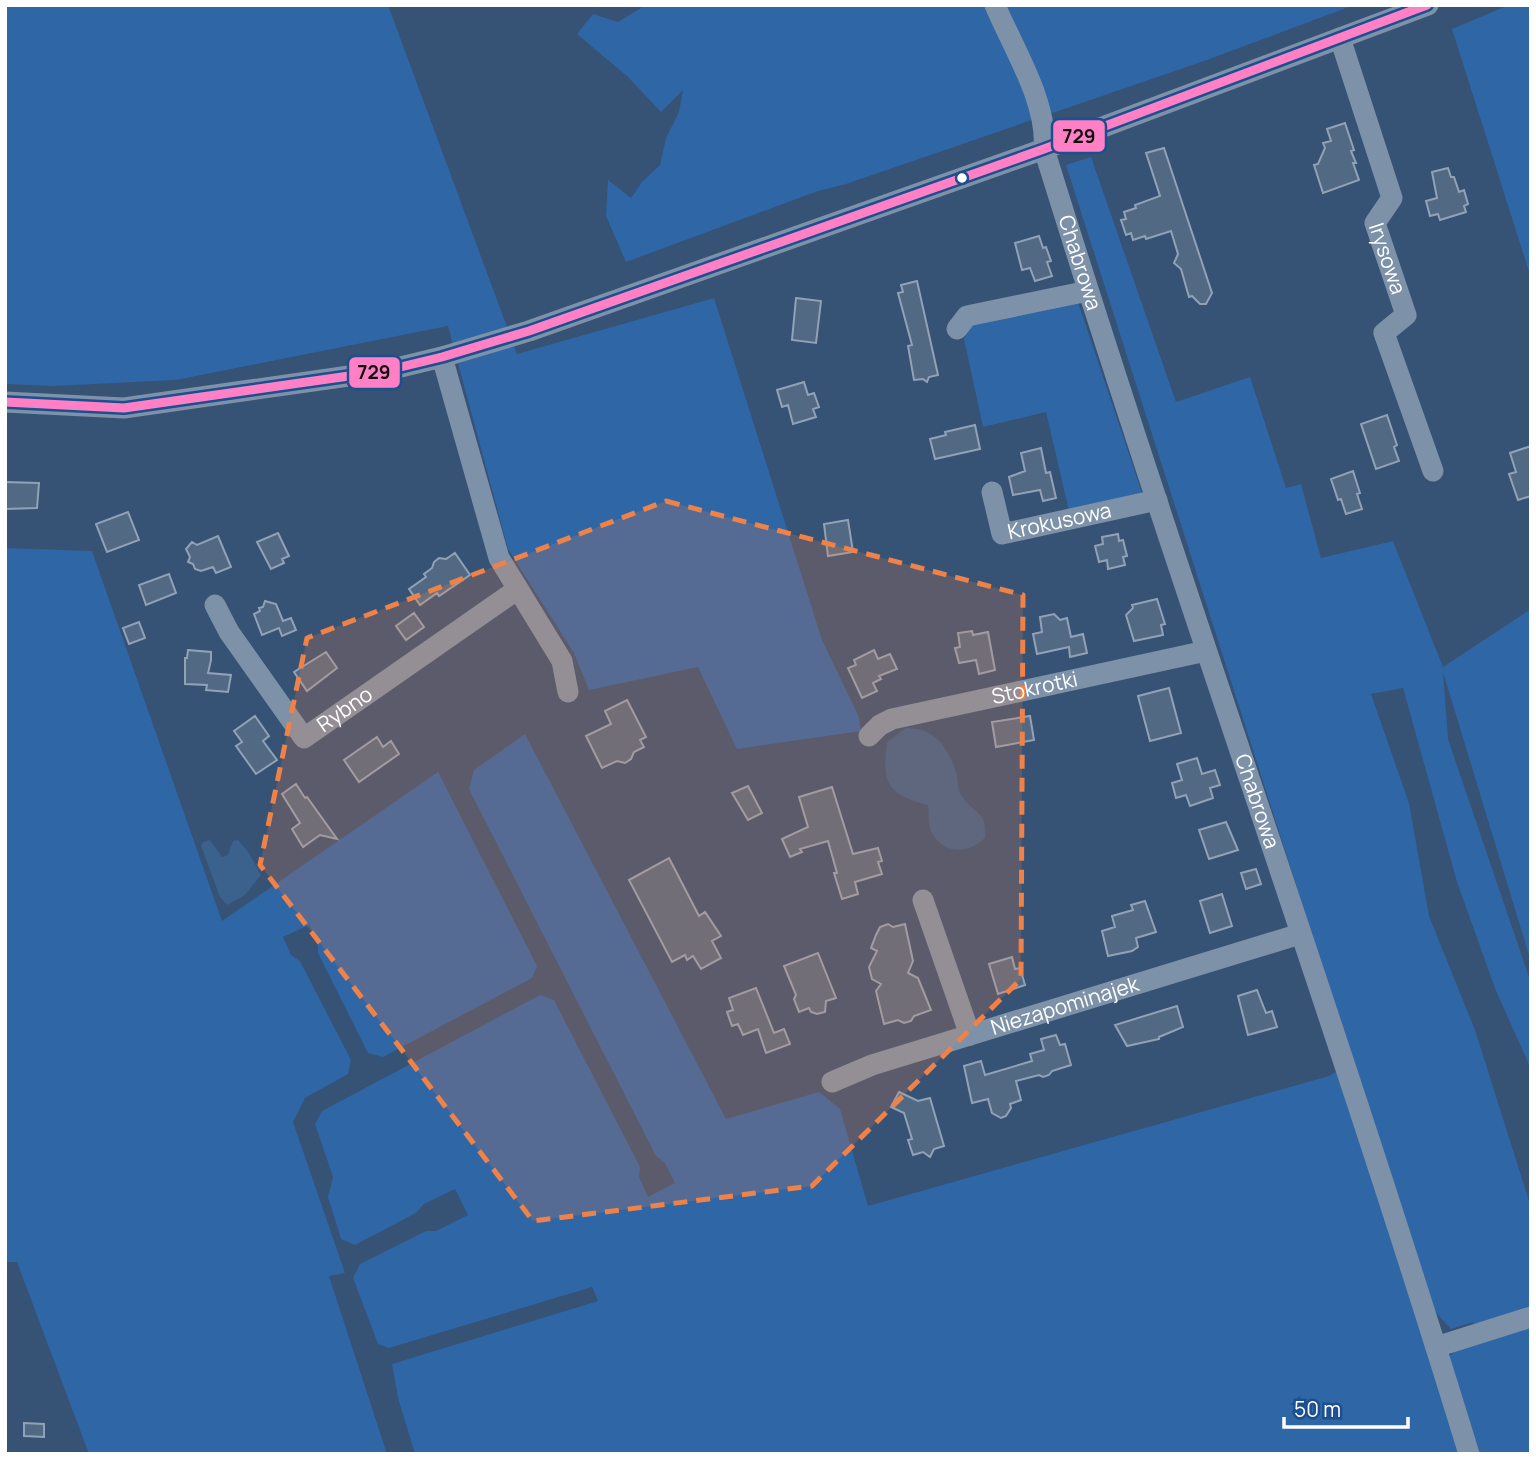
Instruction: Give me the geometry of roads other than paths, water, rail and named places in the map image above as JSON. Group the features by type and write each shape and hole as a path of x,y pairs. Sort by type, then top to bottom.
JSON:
{"street":[{"name":"Chabrowa","path":"995,5 1030,82 1045,132 1044,149 1088,290 1345,1065 1469,1454"},
{"path":"5,402 124,408 384,371 442,357 529,331 1044,149 1428,5"},
{"name":"Irysowa","path":"1340,38 1392,198 1375,223 1406,315 1384,333 1433,471"},
{"path":"957,329 967,316 1088,290"},
{"path":"442,357 499,558 562,661 568,692"},
{"name":"Krokusowa","path":"992,492 1002,534 1157,499"},
{"name":"Rybno","path":"215,605 229,632 304,738 518,589"},
{"name":"Stokrotki","path":"869,736 880,725 892,719 1206,651"},
{"path":"923,900 970,1035"},
{"name":"Niezapominajek","path":"832,1082 872,1065 1300,934"},
{"path":"1436,1347 1531,1317"}]}
